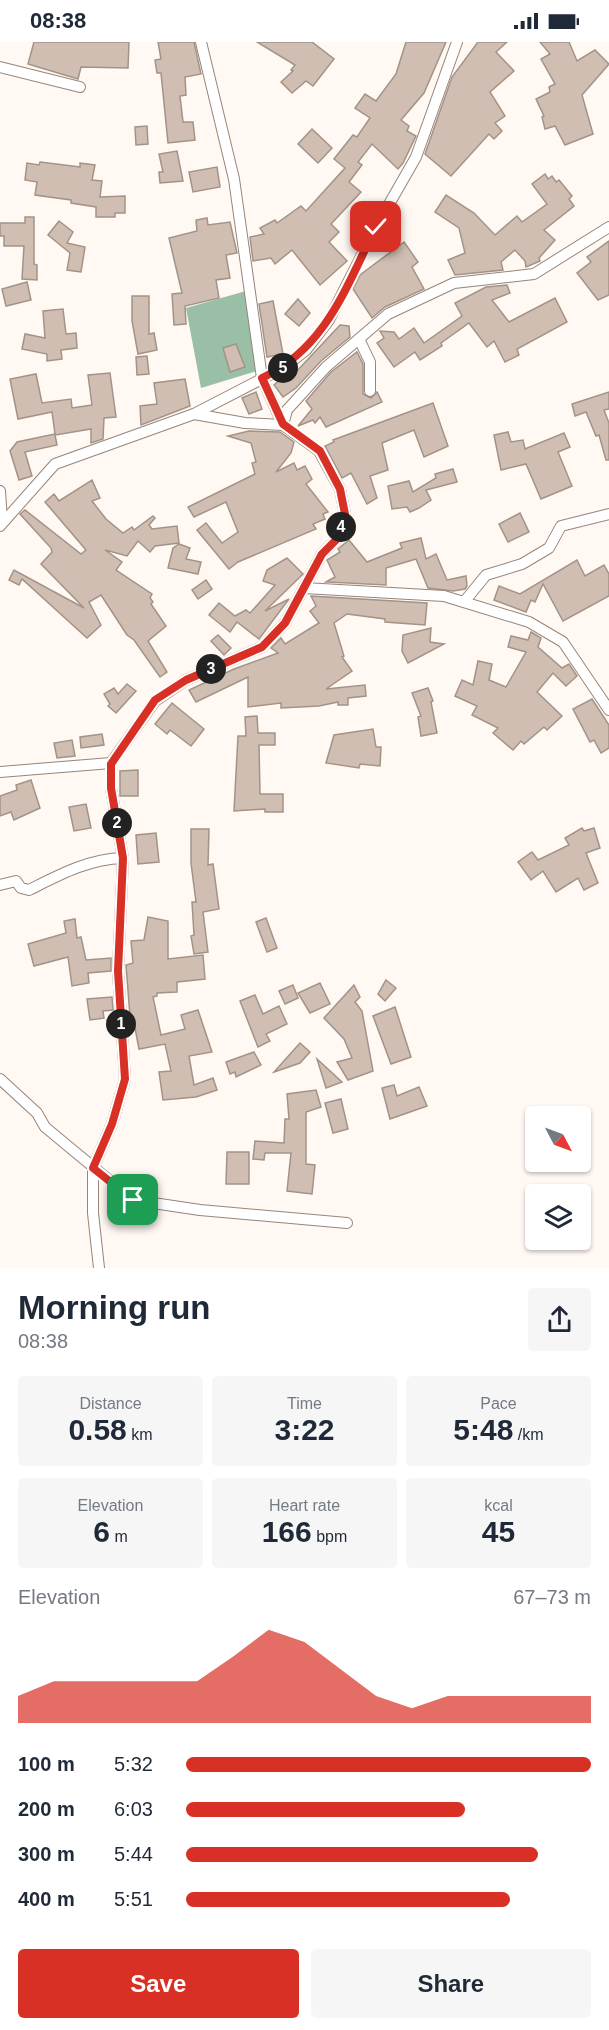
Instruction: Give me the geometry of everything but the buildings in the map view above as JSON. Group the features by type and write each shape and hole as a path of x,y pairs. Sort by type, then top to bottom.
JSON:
{"street":[{"path":"99,1268 93,1213 93,1168 112,1124 125,1079 118,971 123,858 111,788 111,764 155,700 186,680 262,647 285,623 322,554 338,538 345,514 340,489 320,451 283,424 262,378 234,179 201,42"},
{"path":"1,523 55,464 194,414 283,368 306,350 329,320 376,227 416,157 457,42"},
{"path":"0,67 80,87"},
{"path":"283,424 287,410 326,367 388,314 454,283 534,274 609,227"},
{"path":"359,339 370,362 370,391"},
{"path":"194,414 245,423 283,424"},
{"path":"0,491 1,523"},
{"path":"464,602 486,575 522,564 549,548 561,526 609,514"},
{"path":"304,588 444,596 529,622 563,642 609,710"},
{"path":"0,772 111,764"},
{"path":"0,885 16,881 21,888 29,890 72,868 108,859 123,858"},
{"path":"0,1079 36,1113 45,1127 133,1200 200,1210 347,1223"}],"green space":[{"path":"246,291 257,371 201,388 186,308"}],"route":[{"path":"133,1200 93,1168 112,1124 125,1079 118,971 123,858 111,788 111,764 134,727 155,700 186,680 262,647 285,623 322,554 338,538 345,514 340,489 320,451 283,424 262,378 283,368 306,350 318,336 329,320 376,227"}]}
